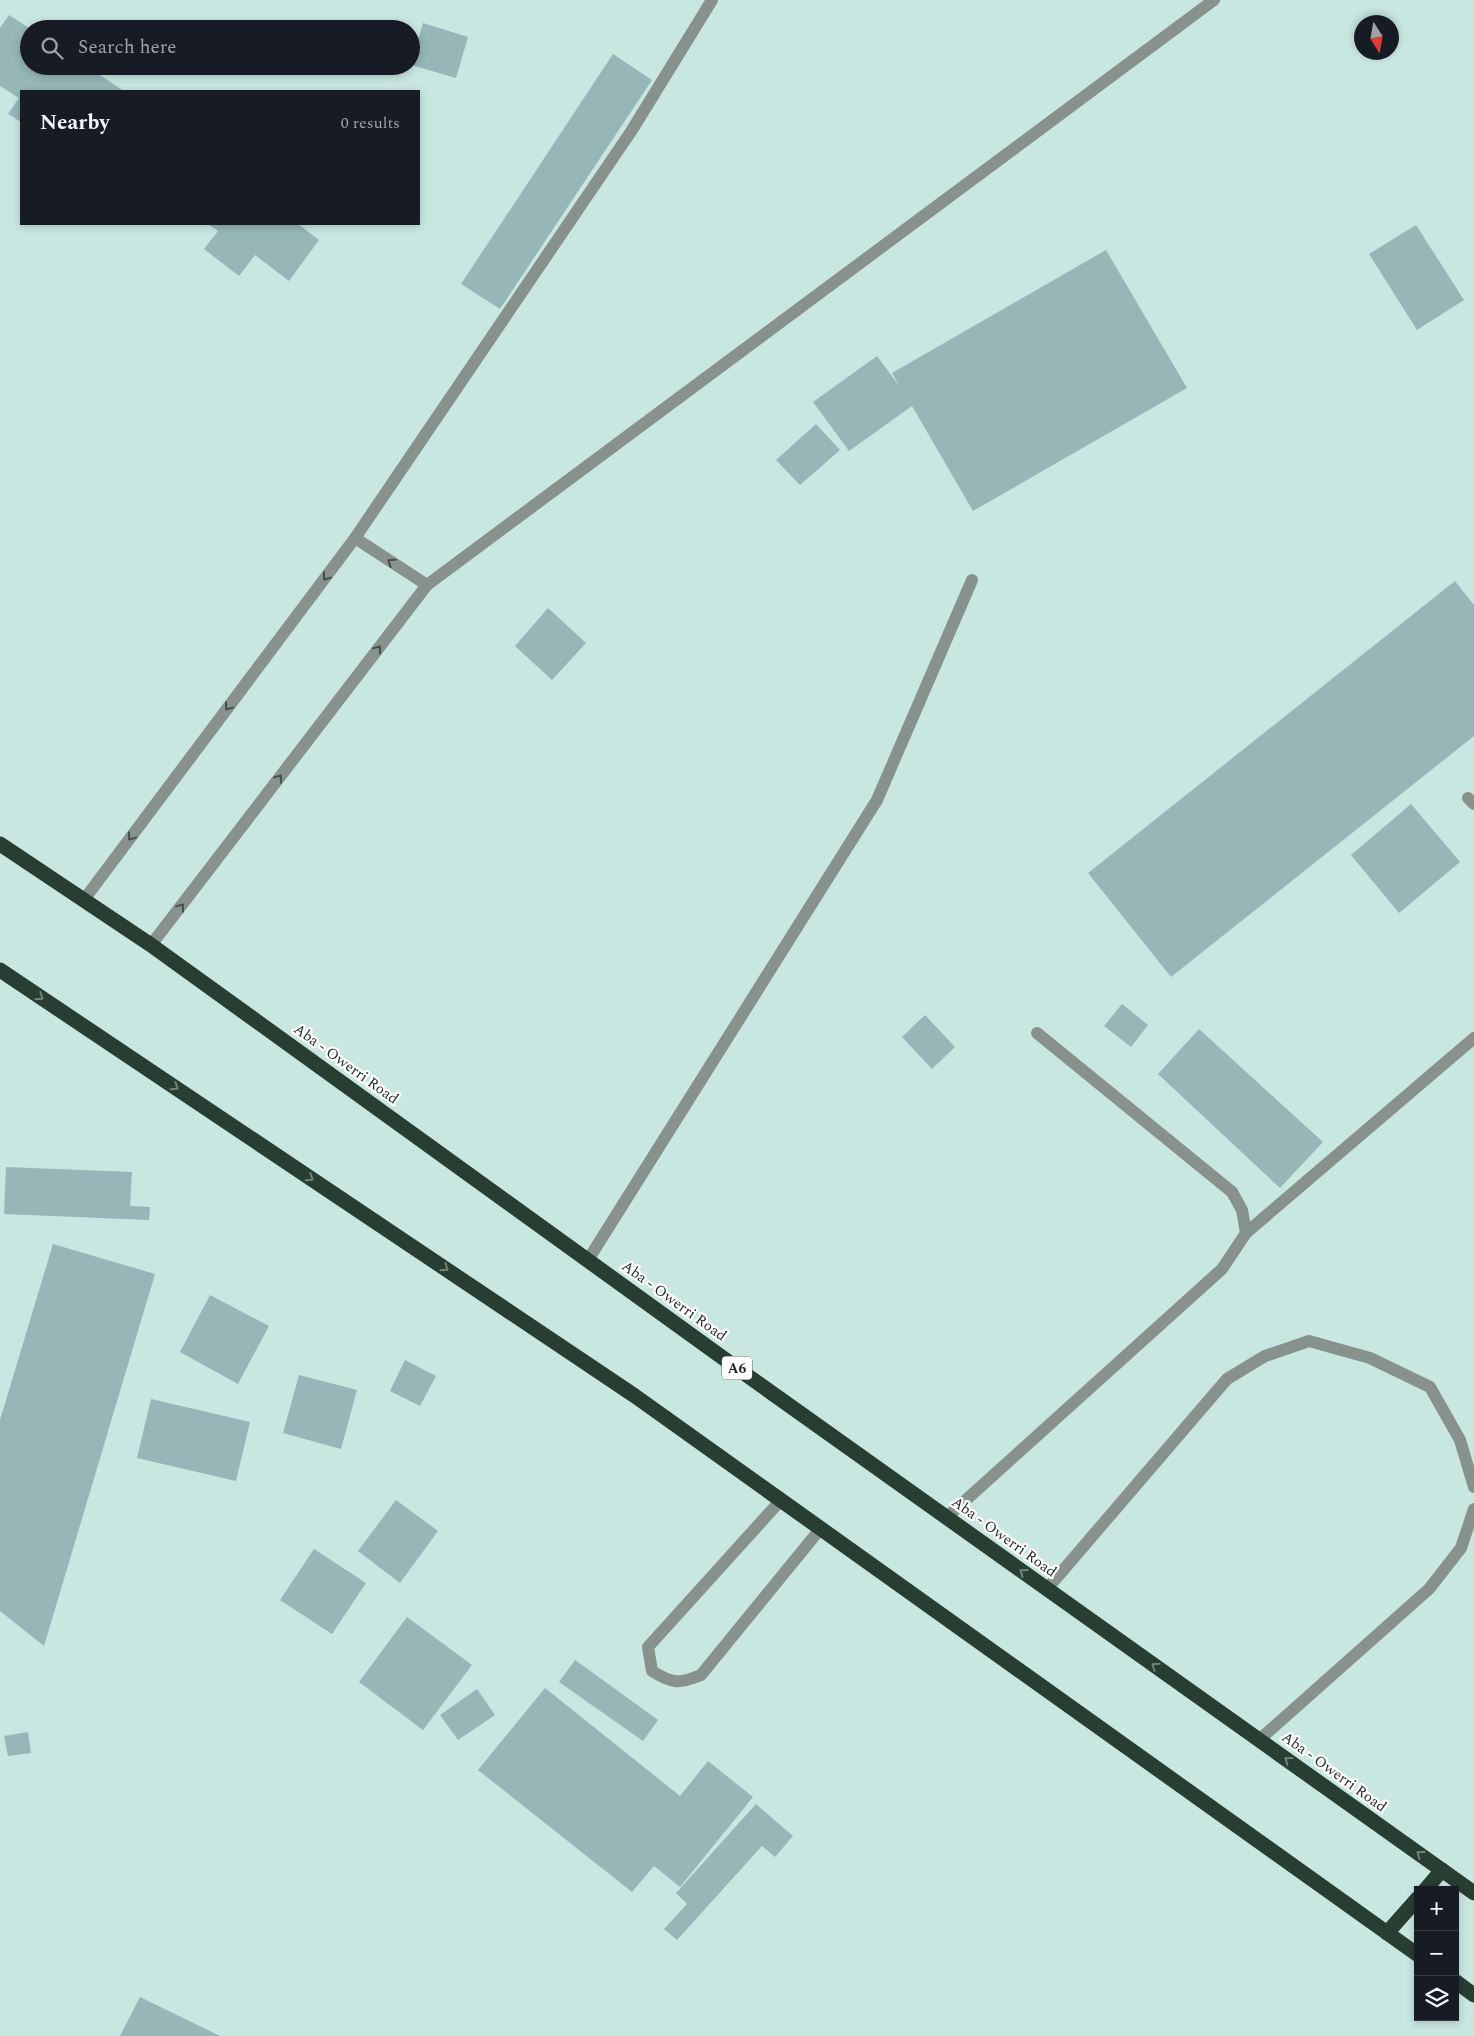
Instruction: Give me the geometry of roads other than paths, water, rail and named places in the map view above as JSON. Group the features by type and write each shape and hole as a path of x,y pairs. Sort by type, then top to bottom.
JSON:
{"highway":[{"name":"Aba - Owerri Road","path":"0,844 151,945 1047,1589 1474,1893"},
{"path":"0,970 635,1396 1414,1951"},
{"path":"1428,1886 1442,1870"},
{"path":"1387,1933 1414,1903"},
{"path":"1459,1984 1474,1995"}],"lane":[{"path":"83,901 355,538 632,130 712,0"},
{"path":"151,945 427,585 1214,0"},
{"path":"355,538 427,585"},
{"path":"588,1260 878,800 972,580"},
{"path":"1037,1033 1232,1192 1242,1210 1246,1232"},
{"path":"947,1517 1222,1269 1246,1232 1474,1038"},
{"path":"1047,1589 1227,1379 1265,1356 1309,1341 1370,1358 1430,1387 1460,1440 1474,1487"},
{"path":"781,1500 648,1647 652,1671 675,1683 701,1675 821,1528"},
{"path":"1259,1740 1429,1589 1461,1548 1474,1509"}]}
